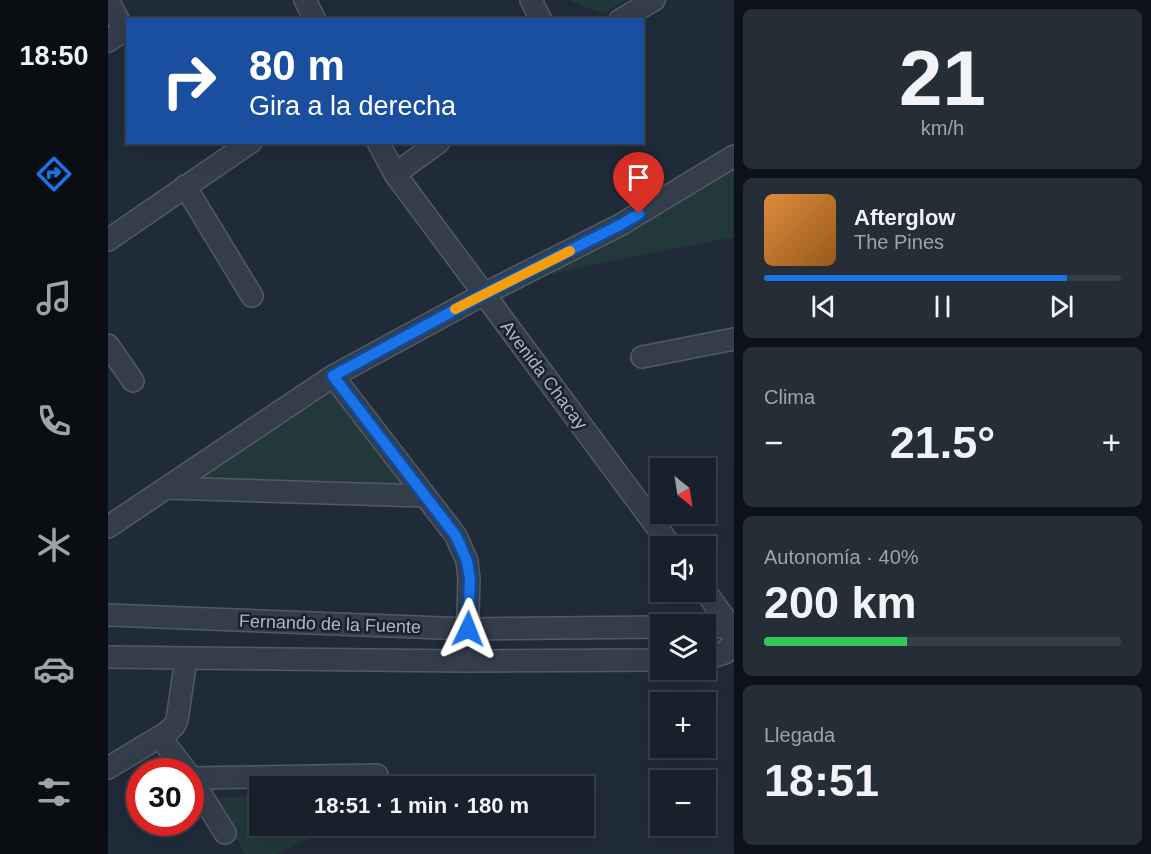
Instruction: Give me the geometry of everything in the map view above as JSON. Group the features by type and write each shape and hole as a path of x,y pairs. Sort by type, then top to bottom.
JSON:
{"street":[{"path":"108,0 124,31 108,41"},
{"path":"305,0 314,18"},
{"path":"531,0 540,18"},
{"path":"623,18 654,0"},
{"path":"108,240 247,144"},
{"name":"Avenida Chacay","path":"379,144 395,174 664,536"},
{"path":"395,174 436,144"},
{"path":"108,528 333,376 484,294 620,225 734,156"},
{"path":"184,186 252,296"},
{"path":"642,357 734,339"},
{"path":"108,345 133,381"},
{"path":"333,376 456,536 467,561 470,579 465,661"},
{"path":"167,488 425,496"},
{"path":"712,602 733,636"},
{"name":"Fernando de la Fuente","path":"108,615 468,629 650,627"},
{"path":"716,631 733,636"},
{"path":"716,656 725,653 733,636"},
{"name":"Fernando de la Fuente","path":"108,657 465,661 650,660"},
{"path":"108,768 174,726 177,720 186,659"},
{"path":"160,737 176,758"},
{"path":"204,777 249,777"},
{"path":"204,798 225,833"}],"green space":[{"path":"569,0 625,0 603,14"},
{"path":"734,166 734,237 548,274"},
{"path":"334,385 414,489 187,482"},
{"path":"249,796 249,836 315,836 277,854 245,854 215,798"}],"slow traffic":[{"path":"455,309 570,251"}],"route":[{"path":"468,629 470,579 467,561 456,536 333,376 484,294 639,214"}]}
